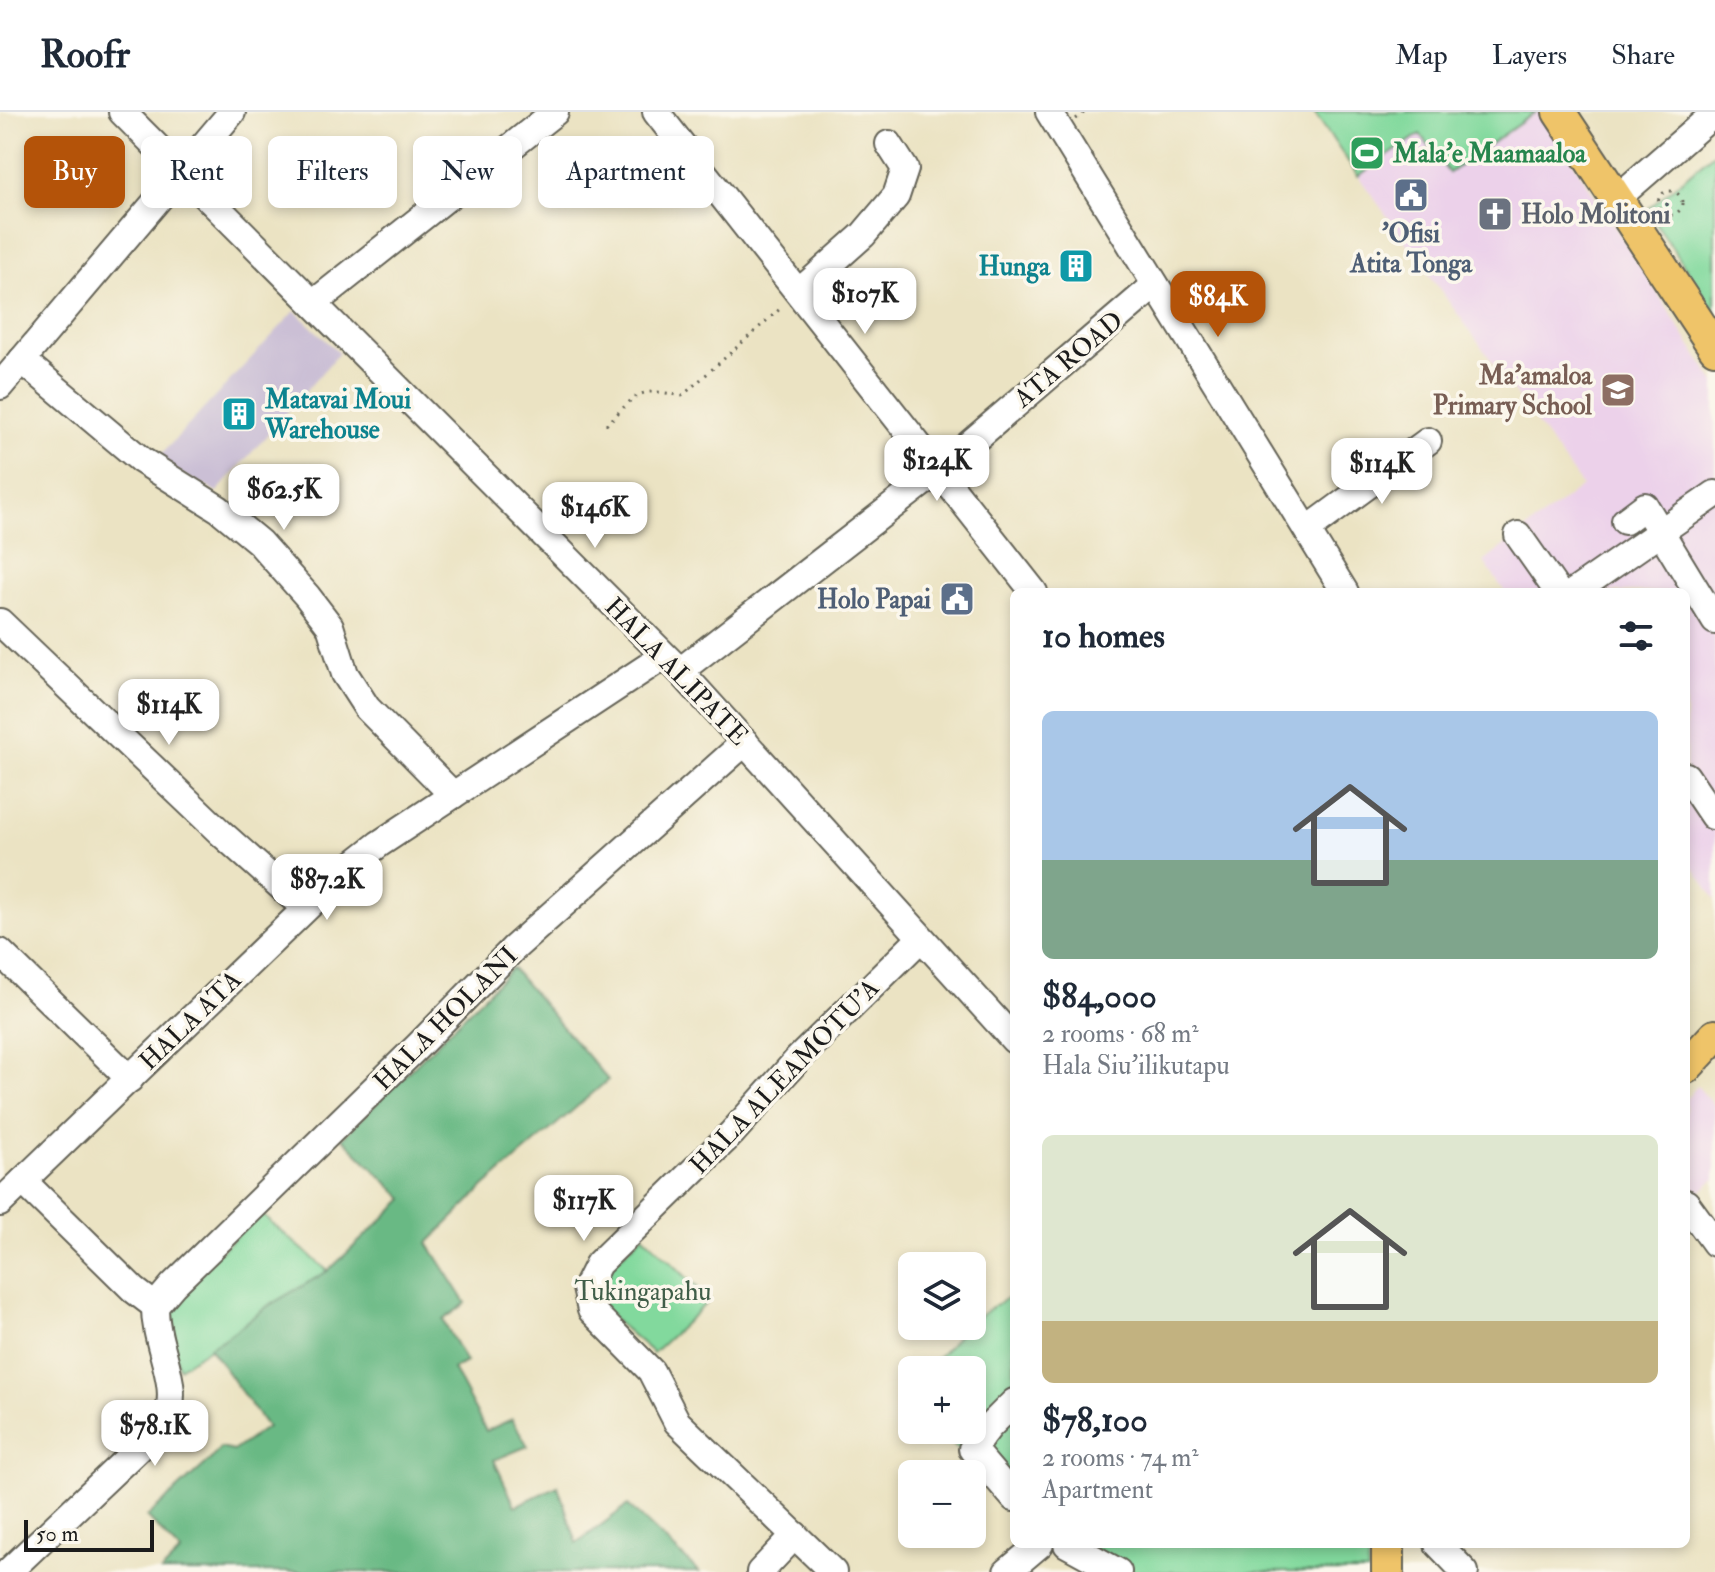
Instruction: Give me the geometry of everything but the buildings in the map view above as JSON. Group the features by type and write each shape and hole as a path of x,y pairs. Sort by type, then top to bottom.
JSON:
{"main road":[{"path":"1559,112 1715,348"},
{"path":"1690,1063 1715,1036"},
{"path":"1388,1548 1388,1572"}],"street":[{"name":"HALA ALIPATE","path":"122,112 145,136"},
{"path":"212,136 232,112"},
{"path":"314,303 555,112"},
{"path":"656,112 1031,588"},
{"path":"1049,112 1343,588"},
{"path":"1615,200 1715,113"},
{"path":"799,292 863,235 896,196 905,169 889,144"},
{"path":"0,386 151,208"},
{"name":"HALA ALIPATE","path":"217,208 672,664 1010,1036"},
{"name":"ATA ROAD","path":"672,664 939,470 1155,285"},
{"path":"22,360 141,460 219,509 259,542 330,626 345,674 367,708 453,795"},
{"path":"1307,530 1428,441"},
{"path":"1580,588 1715,494"},
{"path":"1625,521 1645,506 1715,621"},
{"path":"1518,535 1555,588"},
{"path":"0,622 221,833 305,908"},
{"name":"HALA ATA","path":"0,1203 305,908 379,844 453,795 672,664"},
{"name":"HALA HOLANI","path":"155,1306 513,949 745,742"},
{"path":"1690,782 1713,816 1715,814"},
{"name":"HALA ALEAMOTU'A","path":"833,1572 677,1422 651,1371 591,1310 586,1288 598,1264 732,1133 798,1059 920,939"},
{"path":"0,952 130,1079"},
{"path":"8,1572 165,1423 173,1397 154,1325 155,1306 134,1290 23,1181"},
{"path":"1690,1209 1715,1243"},
{"path":"1010,1406 972,1449 1010,1493"},
{"path":"760,1572 795,1535"},
{"path":"1007,1572 1035,1548"},
{"path":"1074,1548 1118,1572"},
{"path":"1442,1548 1465,1572"}],"path":[{"path":"1663,192 1679,194 1682,205 1676,214 1670,216 1660,211 1657,201 1663,192"},
{"path":"606,425 639,392 656,390 682,396 799,292"}],"shaded area":[{"path":"1536,112 1541,112 1715,383 1715,899 1690,863 1690,588 1502,588 1484,562 1582,486 1358,176 1420,134 1450,173"},
{"path":"295,311 339,353 217,492 155,461"},
{"path":"1697,1086 1715,1106 1715,1179 1698,1194 1690,1183 1690,1094"}],"green space":[{"name":"Mala'e Maamaaloa","path":"1314,112 1536,112 1449,173 1420,134 1358,176"},
{"path":"1715,152 1715,312 1647,210"},
{"path":"512,968 608,1080 484,1187 428,1243 466,1303 443,1320 466,1362 453,1369 486,1431 512,1419 528,1446 494,1460 515,1506 558,1486 577,1543 628,1505 699,1572 161,1572 181,1552 147,1517 220,1448 233,1451 267,1427 209,1347 268,1306 328,1271 404,1199 342,1138"},
{"path":"260,1213 328,1271 268,1306 179,1368 166,1323 173,1296"},
{"name":"Tukingapahu","path":"643,1235 710,1300 653,1353 611,1317 600,1303 597,1285 608,1268"},
{"path":"1007,1298 1010,1301 1010,1398 986,1423 986,1356 939,1356 954,1340 986,1340 986,1312"},
{"path":"1010,1418 1010,1478 988,1448"},
{"path":"1094,1548 1367,1548 1368,1572 1134,1572"}],"place":[{"name":"Mala'e Maamaaloa","path":"1367,153"},
{"name":"'Ofisi Atita Tonga","path":"1411,195"},
{"name":"Holo Molitoni","path":"1495,214"},
{"name":"Hunga","path":"1076,266"},
{"name":"Ma'amaloa Primary School","path":"1618,390"},
{"name":"Matavai Moui Warehouse","path":"239,414"},
{"name":"Holo Papai","path":"957,599"}]}
